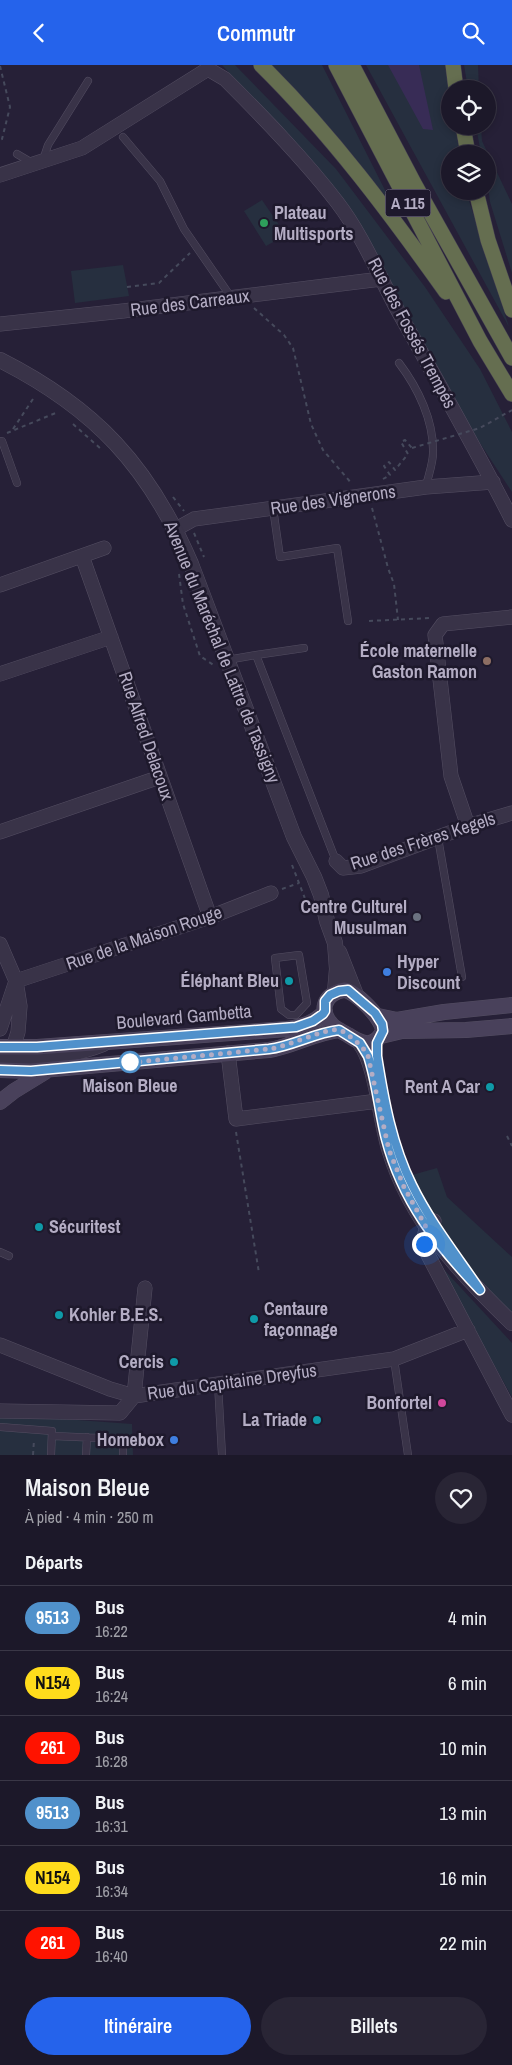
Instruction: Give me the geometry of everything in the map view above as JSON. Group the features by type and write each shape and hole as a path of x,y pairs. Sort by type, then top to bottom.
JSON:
{"highway":[{"path":"260,65 311,118 369,186 480,341"},
{"name":"A 115","path":"336,65 480,341 512,394"},
{"name":"A 115","path":"352,65 415,185 512,358"},
{"path":"452,65 456,80"},
{"path":"458,80 459,65"},
{"path":"478,200 488,240 512,310"}],"main road":[{"path":"379,1037 383,1027 378,1016 356,995 344,989 335,992 327,998 325,1011 330,1022 360,1043 410,1031 466,1030 512,1026"},
{"path":"378,1016 397,1020 444,1012 512,1005"},
{"name":"Boulevard Gambetta","path":"2,1060 41,1047 109,1042 288,1022 302,1026 325,1011"},
{"path":"2,1060 48,1070 277,1048 320,1033 339,1030"},
{"path":"0,1102 48,1070"}],"street":[{"name":"Rue des Fossés Trempés","path":"0,175 82,148 208,69 225,79 256,110 338,203 365,243 381,279 493,481 512,520"},
{"name":"Rue des Carreaux","path":"0,324 123,311 381,279"},
{"name":"Avenue du Maréchal de Lattre de Tassigny","path":"0,361 32,377 61,396 112,439 146,480 176,529 224,664 294,837 317,886 320,920"},
{"name":"Rue des Vignerons","path":"176,529 194,519 426,487 493,481"},
{"path":"0,585 104,548"},
{"name":"Rue Alfred Delacoux","path":"82,556 210,917"},
{"path":"468,826 451,776 435,635 444,624 512,617"},
{"path":"0,674 111,637"},
{"path":"0,832 160,777"},
{"name":"Rue des Frères Kegels","path":"336,861 343,868 361,865 468,826 512,813"},
{"name":"Avenue du Maréchal de Lattre de Tassigny","path":"294,837 302,882 313,899 320,920 335,943 337,969 335,992"},
{"name":"Rue de la Maison Rouge","path":"16,981 210,917 271,893"},
{"path":"335,943 347,968 356,995"},
{"path":"2,952 16,981 20,1005 18,1032 2,1060"},
{"path":"0,1029 16,981"},
{"path":"379,1037 377,1050 379,1066 397,1149 430,1224 446,1253 512,1323"},
{"path":"2,1060 32,1059 80,1053 109,1042"},
{"path":"360,1043 369,1061 393,1162 404,1187 430,1224"},
{"path":"228,1053 236,1119 378,1101"},
{"path":"430,1224 424,1244 426,1251 512,1415"},
{"path":"0,1411 120,1413 134,1396 145,1288"},
{"name":"Rue du Capitaine Dreyfus","path":"0,1345 110,1389 134,1396 394,1359 468,1330"}],"lane":[{"path":"38,162 88,81"},
{"path":"123,137 160,181 184,229 234,297"},
{"path":"399,363 408,375 431,425 433,454 426,487"},
{"path":"1,441 17,483"},
{"path":"273,508 280,557 337,548 348,621"},
{"path":"224,664 256,655 304,648"},
{"path":"256,655 336,861"},
{"path":"438,837 462,977"},
{"path":"299,955 306,1003 288,1022 281,1009 275,958 299,955"},
{"path":"0,1252 9,1256"},
{"path":"394,1359 408,1455"},
{"path":"218,1384 222,1455"},
{"path":"0,1427 52,1431 51,1455"},
{"path":"53,1436 123,1439 123,1455"},
{"path":"86,1455 87,1437"}],"path":[{"path":"0,66 10,107 2,139 0,139"},
{"path":"127,287 159,283 174,266 197,247"},
{"path":"234,297 284,335 294,348 311,424 323,449 349,482 369,495"},
{"path":"13,429 37,393"},
{"path":"1,441 9,431 59,411 56,407"},
{"path":"398,620 394,584 369,495 370,486 390,475 412,448 480,429 512,410"},
{"path":"70,422 98,448 104,451"},
{"path":"408,454 401,442 405,440 412,448"},
{"path":"390,475 384,466 389,462 395,470"},
{"path":"179,573 183,603 200,656 224,664"},
{"path":"369,621 435,618 444,624"},
{"path":"290,860 320,920"},
{"path":"271,893 302,882"},
{"path":"236,1132 259,1273"},
{"path":"507,1136 512,1145"},
{"path":"33,1455 35,1429"}],"shaded area":[{"path":"222,65 235,65 336,169 425,287 480,369 512,432 512,492 474,434 299,148"},
{"path":"269,65 322,65 392,204 317,115"},
{"path":"366,65 445,65 447,80 441,80 441,135 457,135 458,145 441,145 441,200 469,200 509,327"},
{"path":"388,65 419,65 433,130 423,129"},
{"path":"464,65 478,65 479,80 466,80"},
{"path":"478,135 482,135 484,145 479,145"},
{"path":"496,170 512,204 512,273 490,200 496,200"},
{"name":"Plateau Multisports","path":"262,200 286,235 266,246 244,211"},
{"path":"123,265 129,296 75,303 71,271"},
{"path":"437,1168 447,1197 512,1257 512,1313 454,1249 420,1194 412,1175"},
{"path":"437,1262 512,1343 512,1397"},
{"path":"0,1418 50,1418 132,1424 133,1455 0,1455"}],"bus line":[{"name":"9513","path":"0,1047 37,1047 287,1029 302,1026 323,1014 325,1011 325,1001 330,995 344,989 352,992 367,1008 378,1016 383,1027 383,1031 378,1038 377,1056 392,1131 406,1172 425,1209 480,1290 435,1240 411,1201 389,1150 366,1051 360,1043 339,1030 320,1033 285,1047 269,1049 31,1071 0,1070"}],"place":[{"name":"Plateau Multisports","path":"264,223"},
{"name":"École maternelle Gaston Ramon","path":"487,661"},
{"name":"Centre Culturel Musulman","path":"417,917"},
{"name":"Hyper Discount","path":"387,972"},
{"name":"Éléphant Bleu","path":"289,981"},
{"name":"Maison Bleue","path":"130,1062"},
{"name":"Rent A Car","path":"490,1087"},
{"name":"Sécuritest","path":"39,1227"},
{"name":"Kohler B.E.S.","path":"59,1315"},
{"name":"Centaure façonnage","path":"254,1319"},
{"name":"Cercis","path":"174,1362"},
{"name":"Bonfortel","path":"442,1403"},
{"name":"La Triade","path":"317,1420"},
{"name":"Homebox","path":"174,1440"}],"route":[{"path":"130,1062 126,1063 285,1047 328,1031 339,1030 347,1034 360,1043 368,1056 393,1162 404,1187 426,1227 424,1244"}]}
